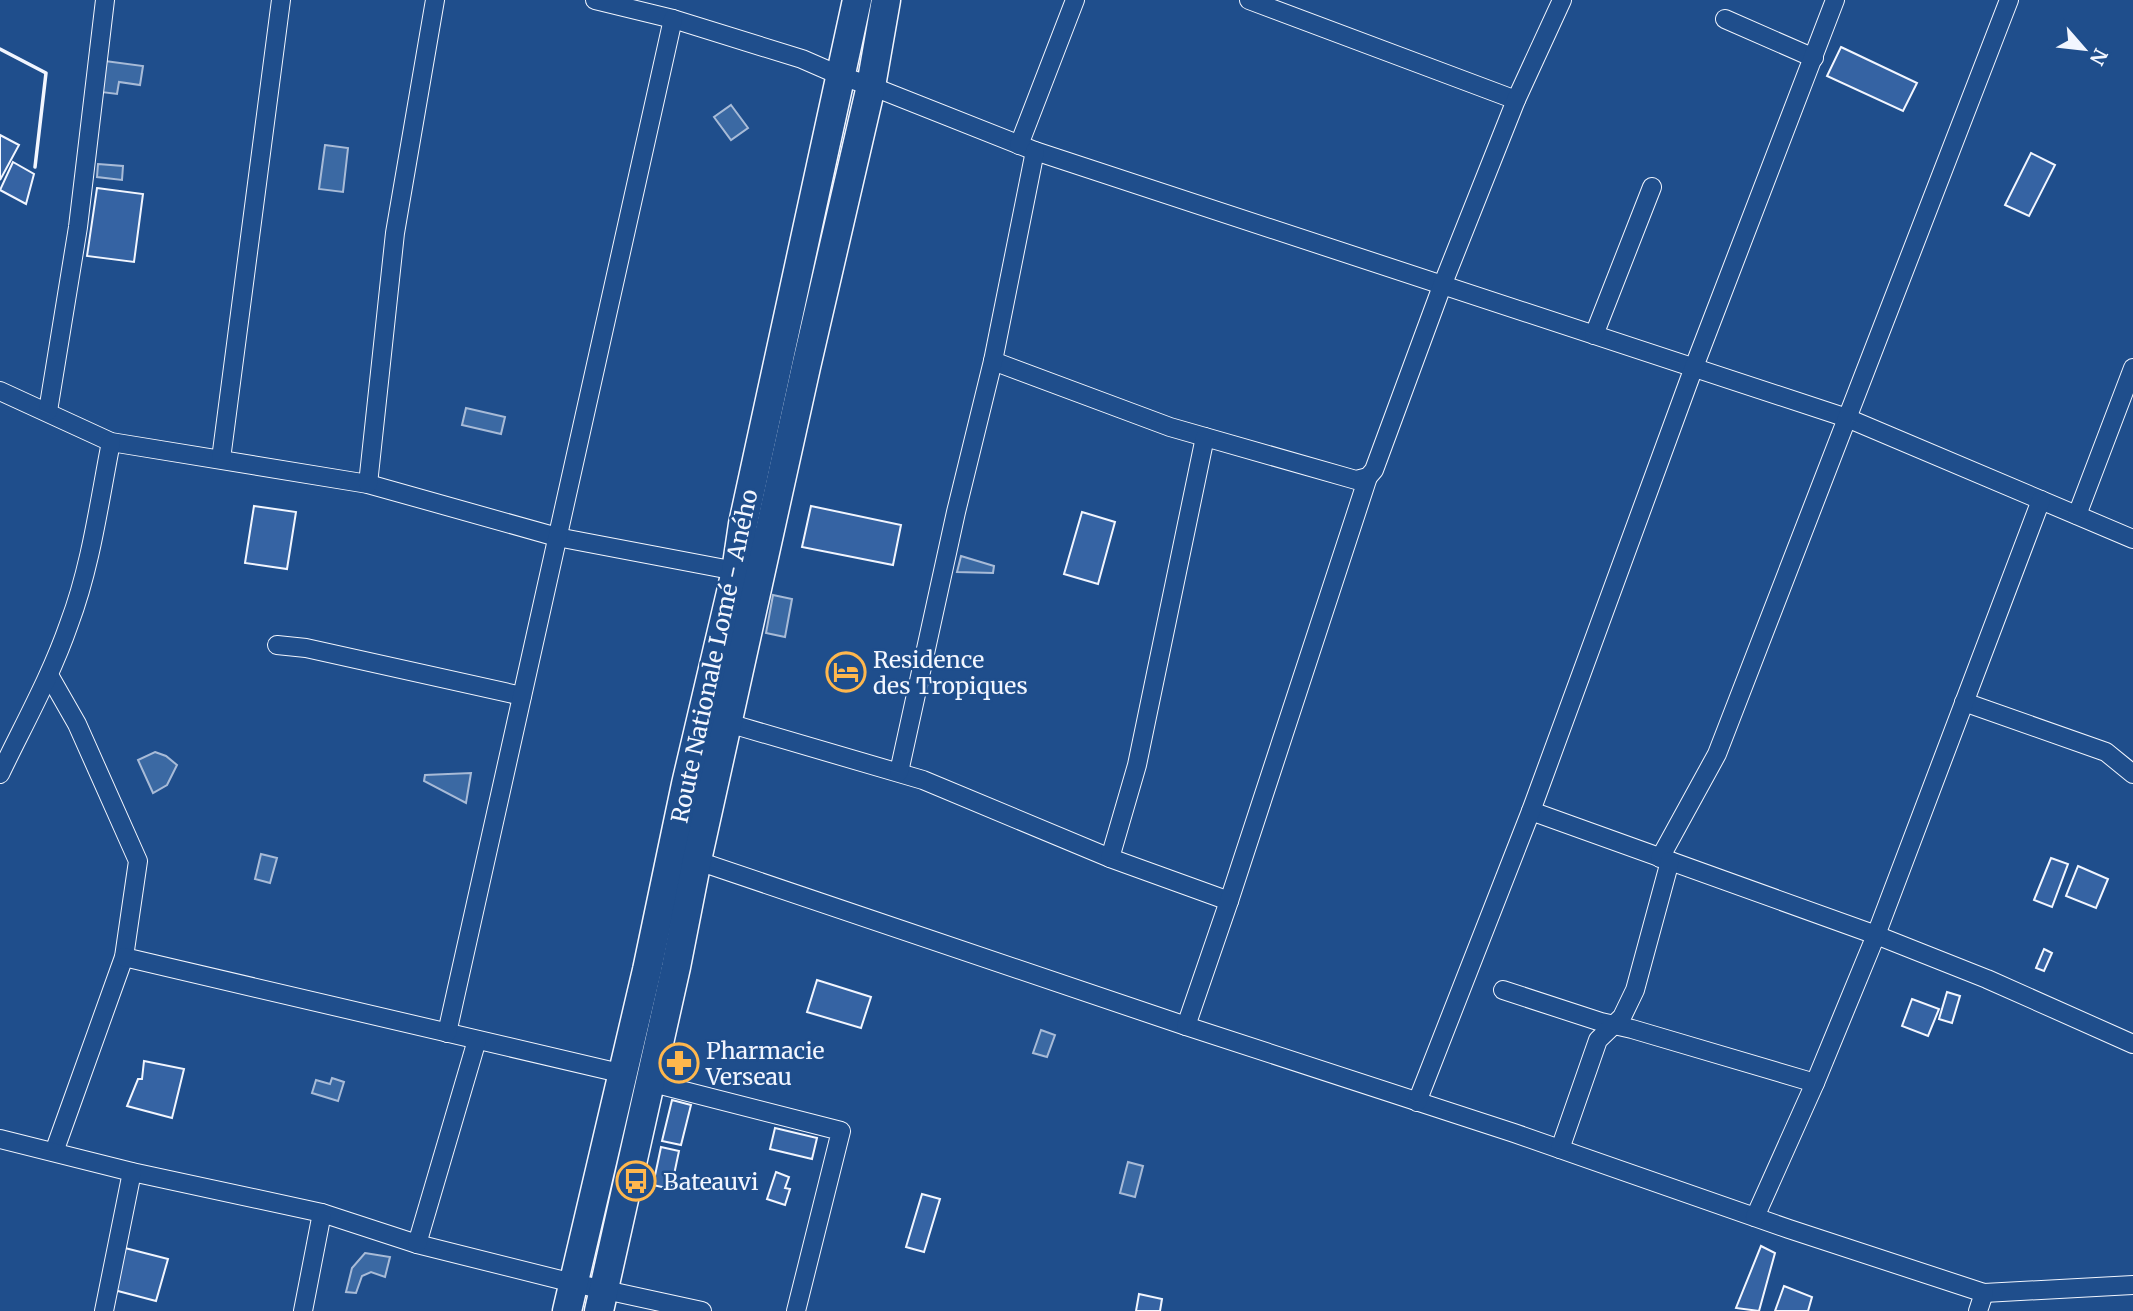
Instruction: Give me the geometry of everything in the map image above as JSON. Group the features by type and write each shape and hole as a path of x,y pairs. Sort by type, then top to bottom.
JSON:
{"highway":[{"name":"Route Nationale Lomé - Aného","path":"601,1300 636,1078 684,857 743,524 857,0"},
{"name":"Route Nationale Lomé - Aného","path":"684,857 728,723 871,86 886,0"},
{"name":"Route Nationale Lomé - Aného","path":"567,1311 573,1283 636,1078"}],"street":[{"path":"48,411 78,227 105,0"},
{"path":"221,459 281,0"},
{"path":"368,484 395,233 435,0"},
{"path":"595,0 673,19 802,59 1027,148 1847,418 2133,539"},
{"path":"898,772 993,361 1027,148 1075,0"},
{"path":"1249,0 1516,100"},
{"path":"1186,1026 1367,477 1374,470 1442,286 1516,100 1562,0"},
{"path":"1417,1102 1531,811 1694,367 1835,0"},
{"path":"1560,1149 1596,1044 1600,1036 1626,1012 1635,990 1665,860 1717,754 2009,0"},
{"path":"447,1033 673,19"},
{"path":"1725,19 1814,58"},
{"path":"1594,335 1653,187"},
{"path":"993,361 1205,437 1356,480 1367,477"},
{"path":"2077,515 2133,368"},
{"path":"0,391 111,442 368,484 557,537 736,570"},
{"path":"1110,858 1137,765 1205,437"},
{"path":"0,774 49,675 70,624 84,579 111,442"},
{"path":"1755,1217 1815,1083 1875,935 2041,500"},
{"path":"277,645 306,648 522,696"},
{"path":"49,675 77,724 138,861 124,957 54,1152"},
{"path":"1964,702 2106,752 2133,774"},
{"path":"728,723 898,772 960,794 1110,858 1229,901"},
{"path":"1531,811 1875,935 1987,979 2133,1044"},
{"path":"684,857 1984,1293 2133,1285"},
{"path":"124,957 636,1078 841,1131 796,1311"},
{"path":"1503,990 1815,1083"},
{"path":"417,1244 477,1040"},
{"path":"0,1139 132,1172 322,1213 417,1244 573,1283 601,1300 702,1311"},
{"path":"104,1311 132,1172"},
{"path":"303,1311 322,1213"},
{"path":"1978,1311 1984,1293"}],"water":[{"path":"105,61 143,66 140,85 119,82 117,94 101,92"},
{"path":"731,105 748,128 731,140 714,117"},
{"path":"325,145 348,148 343,192 319,189"},
{"path":"98,164 123,166 122,180 97,177"},
{"path":"466,408 505,417 501,434 462,425"},
{"path":"961,556 994,566 993,573 957,572"},
{"path":"773,595 792,599 785,637 766,633"},
{"path":"155,752 166,756 177,765 167,785 153,793 138,760"},
{"path":"471,773 466,803 424,781 425,775"},
{"path":"261,854 277,858 270,883 255,879"},
{"path":"1041,1030 1055,1035 1047,1057 1033,1053"},
{"path":"332,1078 344,1082 338,1101 312,1093 316,1080 330,1084"},
{"path":"1128,1162 1143,1166 1135,1197 1120,1193"},
{"path":"365,1253 390,1257 385,1277 371,1272 362,1276 356,1293 346,1292 352,1268"}],"building":[{"path":"1841,47 1917,83 1903,111 1827,76"},
{"path":"0,135 19,145 0,180"},
{"path":"2031,153 2055,165 2029,216 2005,205"},
{"path":"13,162 34,174 26,204 0,190"},
{"path":"97,188 143,194 134,262 87,256"},
{"path":"254,506 296,512 287,569 245,563"},
{"path":"811,506 901,525 893,565 802,547"},
{"path":"1082,512 1115,522 1098,584 1064,574"},
{"path":"2051,858 2068,864 2052,907 2034,900"},
{"path":"2078,866 2108,879 2096,908 2066,896"},
{"path":"2044,949 2052,953 2044,971 2036,968"},
{"path":"817,980 871,997 861,1028 807,1012"},
{"path":"1947,992 1960,996 1952,1023 1939,1019"},
{"path":"1912,999 1939,1009 1928,1036 1902,1026"},
{"path":"144,1061 184,1069 172,1118 127,1106 138,1079 142,1079"},
{"path":"672,1100 691,1105 681,1145 662,1141"},
{"path":"775,1128 817,1138 812,1159 770,1149"},
{"path":"661,1147 679,1151 671,1189 653,1185"},
{"path":"776,1172 789,1177 785,1188 790,1189 785,1205 767,1199"},
{"path":"922,1194 940,1199 924,1252 906,1247"},
{"path":"1761,1246 1775,1253 1759,1311 1736,1308"},
{"path":"125,1248 168,1259 156,1301 114,1290"},
{"path":"1784,1286 1812,1297 1808,1311 1775,1311"},
{"path":"1139,1294 1162,1299 1160,1311 1136,1311"}],"wall":[{"path":"0,49 46,73 35,167"}],"place":[{"name":"Residence des Tropiques","path":"846,672"},
{"name":"Pharmacie Verseau","path":"679,1063"},
{"name":"Bateauvi","path":"636,1181"}]}
